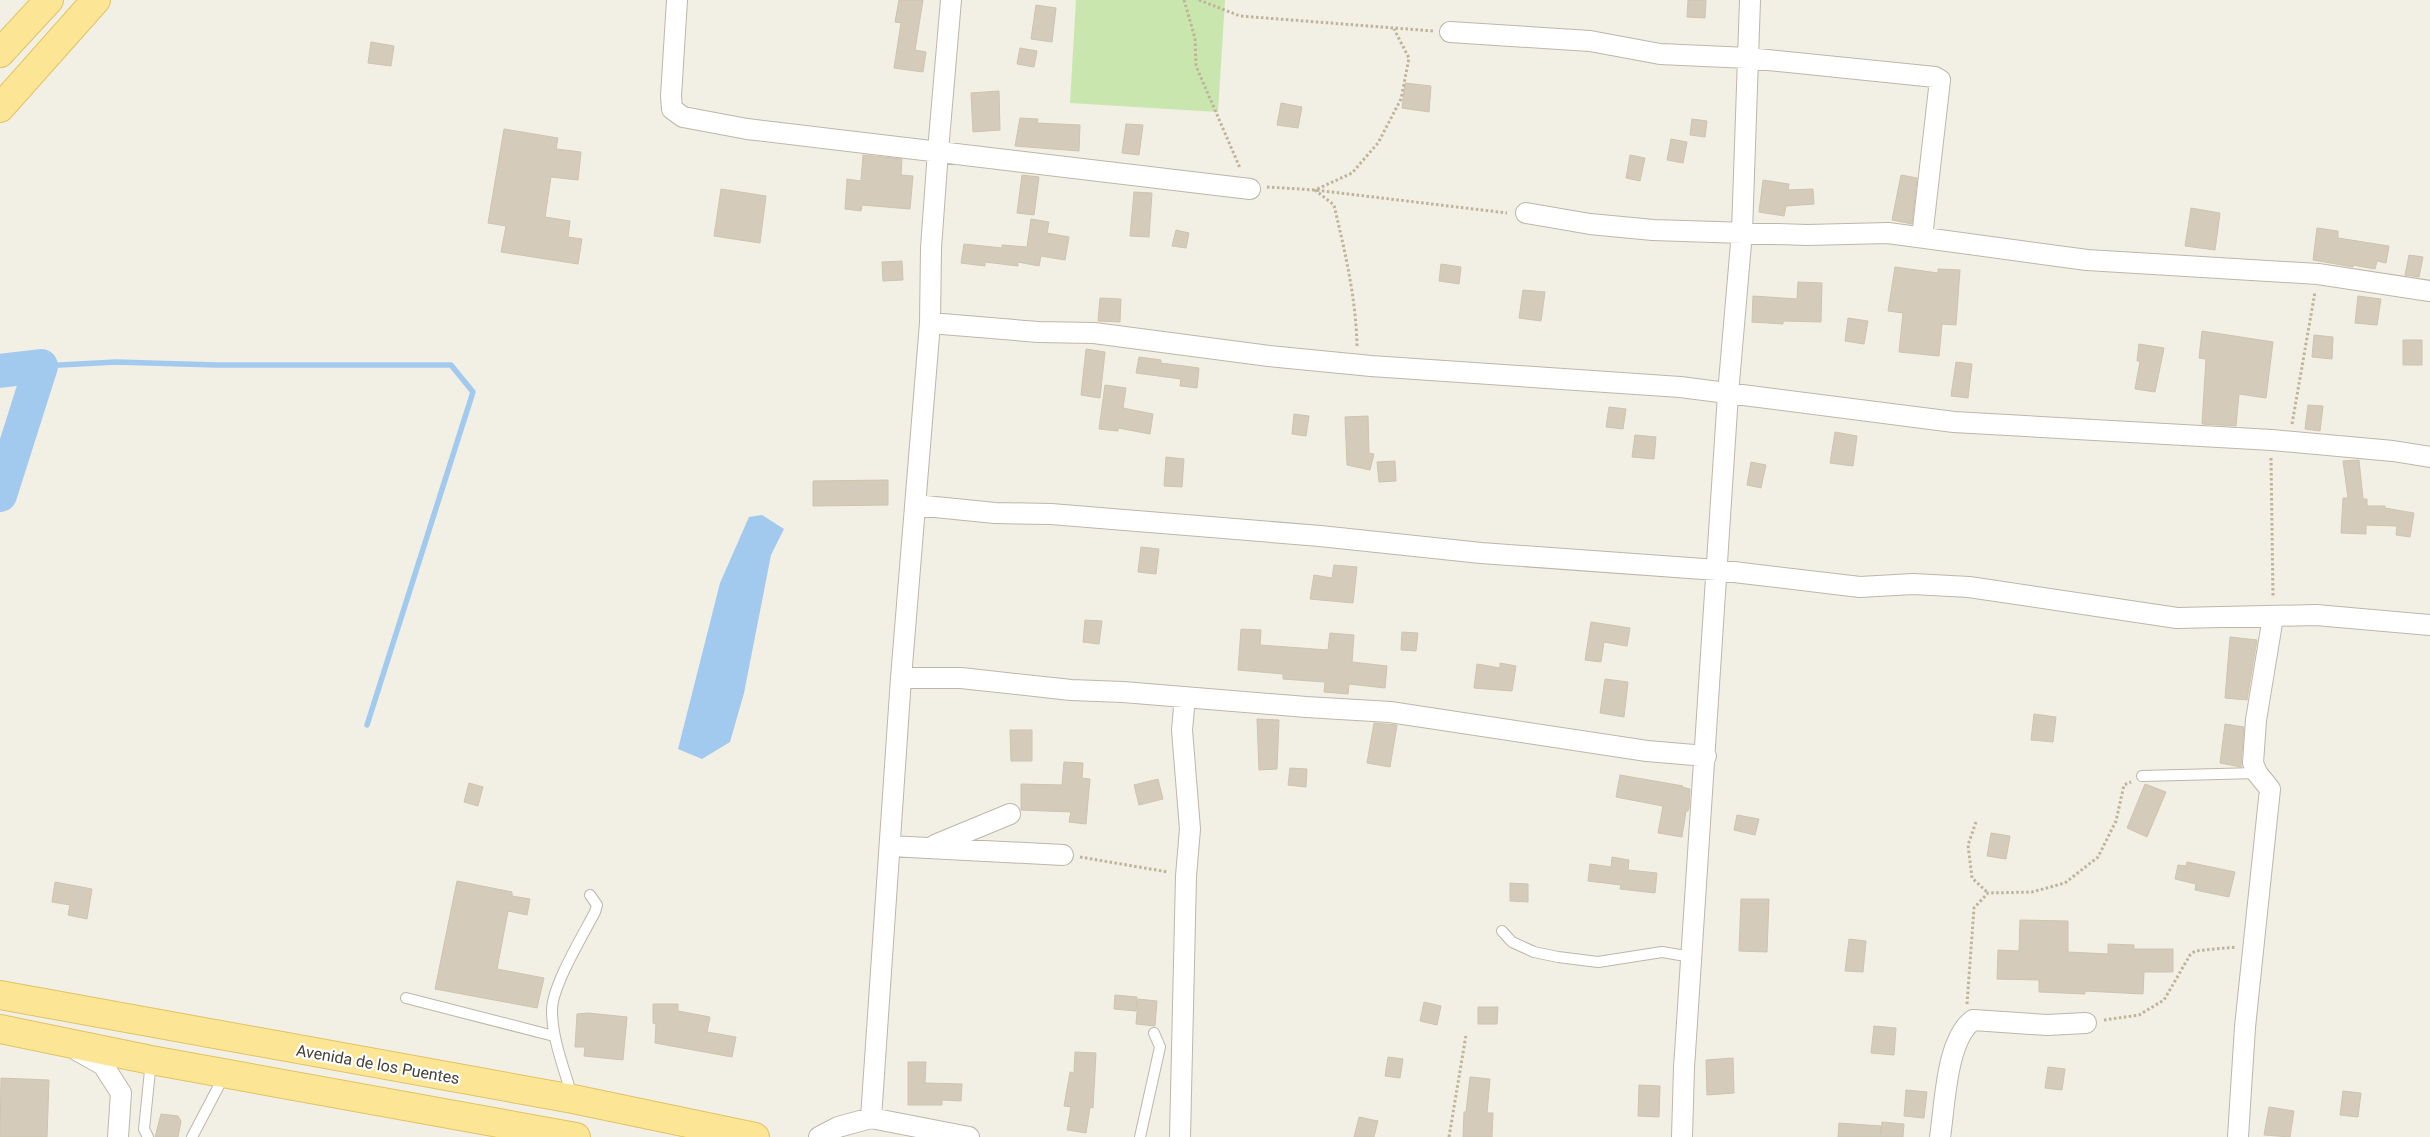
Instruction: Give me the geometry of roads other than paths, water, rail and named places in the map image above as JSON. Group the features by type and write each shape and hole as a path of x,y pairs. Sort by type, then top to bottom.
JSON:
{"main road":[{"path":"0,53 48,0"},
{"path":"0,108 96,0"},
{"name":"Avenida de los Puentes","path":"0,996 572,1099 755,1137"},
{"path":"0,1029 151,1060 576,1137"}],"street":[{"path":"677,0 671,96 672,109 683,117 747,129 938,151 1246,181"},
{"path":"871,1118 901,678 930,323 931,248 951,0"},
{"path":"1682,1137 1728,394 1742,232 1750,0"},
{"path":"1450,32 1590,40 1660,54 1748,58 1935,77 1940,80 1922,237"},
{"path":"1526,213 1590,224 1653,230 1807,235 1888,233 2087,260 2318,274 2430,291"},
{"path":"930,323 1038,332 1094,333 1269,356 1357,364 1680,387 1954,422 2280,441 2393,451 2430,457"},
{"path":"915,505 995,513 1051,514 1320,536 1481,553 1717,570 1860,587 1913,584 1969,587 2177,618 2316,615 2430,625"},
{"path":"2238,1137 2245,1027 2270,789 2257,773 2253,763 2256,720 2273,617"},
{"path":"901,678 961,678 1071,690 1390,712 1638,750 1706,756"},
{"path":"1180,1137 1186,876 1190,829 1182,730 1185,697"},
{"path":"931,847 1010,814"},
{"path":"890,846 1063,855"},
{"path":"1940,1137 1954,1053 1959,1035 1965,1026 1973,1020 2047,1024 2086,1023"},
{"path":"56,1039 103,1065 121,1093 118,1137"},
{"path":"819,1137 838,1127 871,1118 969,1137"}],"lane":[{"path":"2142,776 2257,773"},
{"path":"572,1099 554,1036 552,1008 560,981 595,912 597,905 590,895"},
{"path":"1502,931 1512,942 1534,952 1568,958 1598,962 1662,952 1692,957"},
{"path":"406,998 554,1036"},
{"path":"1140,1137 1160,1047 1154,1033"},
{"path":"148,1137 144,1129 151,1060"},
{"path":"192,1137 225,1073"}],"water":[{"path":"762,515 784,529 771,555 744,693 730,742 702,759 678,749 720,583 749,517"}],"waterway":[{"path":"41,366 116,362 216,365 451,365 473,392 367,725"},
{"path":"0,371 41,366 0,495"}]}
